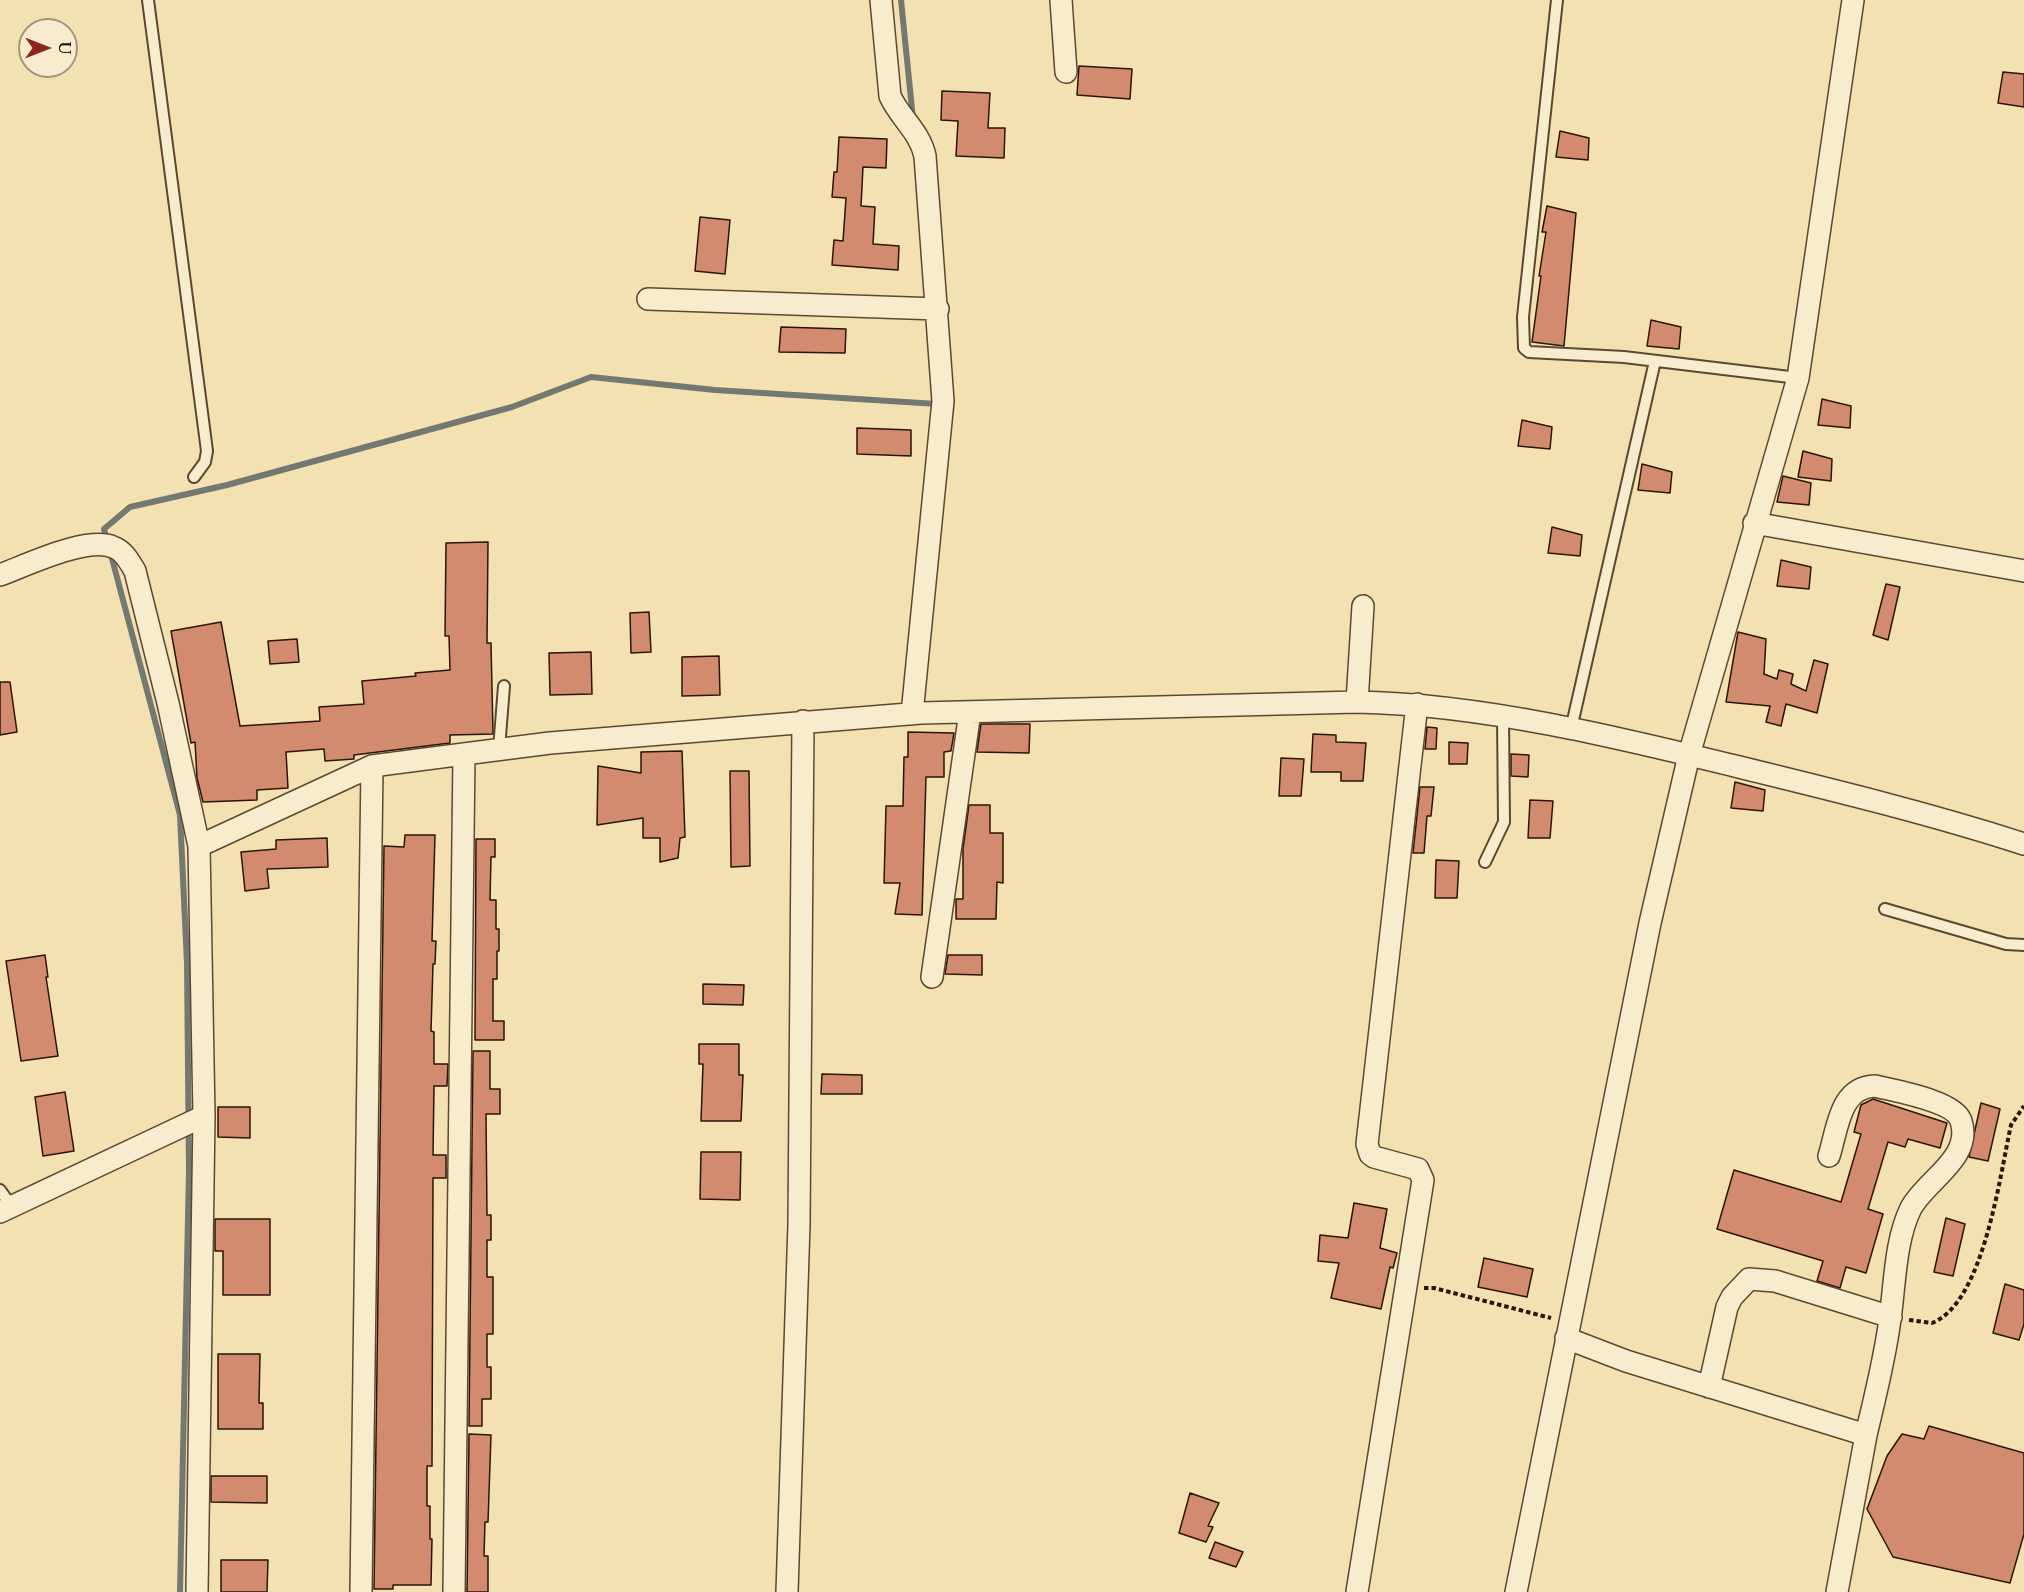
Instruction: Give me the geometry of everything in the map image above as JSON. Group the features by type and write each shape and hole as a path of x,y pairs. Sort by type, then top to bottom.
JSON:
{"street":[{"path":"881,0 891,96 896,110 922,142 926,156 943,401 912,714"},
{"path":"1060,0 1066,72"},
{"path":"1516,1592 1650,924 1689,754 1798,378 1852,0"},
{"path":"648,299 938,309"},
{"path":"1751,536 2024,571"},
{"path":"0,575 96,544 115,548 124,554 135,571 168,703 199,846 204,1116 197,1592"},
{"path":"1357,702 1363,606"},
{"path":"199,846 372,766 464,753 803,721 912,714 1357,702 1417,704 1571,729 1689,754 1898,807 2024,844"},
{"path":"1357,1592 1422,1175 1418,1169 1370,1154 1367,1137 1417,704"},
{"path":"932,977 970,711"},
{"path":"787,1592 799,1224 803,721"},
{"path":"454,1592 464,753"},
{"path":"361,1592 372,766"},
{"path":"1829,1156 1847,1098 1855,1090 1865,1086 1875,1086 1947,1106 1960,1118 1961,1146 1953,1161 1926,1188 1911,1209 1903,1235 1891,1317 1866,1435 1838,1592"},
{"path":"4,1203 204,1116"},
{"path":"1708,1387 1727,1307 1732,1297 1749,1279 1775,1281 1891,1317"},
{"path":"1567,1331 1626,1361 1866,1435"}],"lane":[{"path":"148,0 207,451 205,462 194,477"},
{"path":"1557,0 1523,344 1529,352 1655,361 1798,378"},
{"path":"1571,729 1655,361"},
{"path":"499,749 504,686"},
{"path":"1485,861 1496,843 1504,822 1503,718"},
{"path":"1885,909 2006,944 2024,945"}],"path":[{"path":"1891,1317 1932,1323 1957,1305 1983,1256 2012,1125 2024,1106"},
{"path":"1406,1286 1434,1287 1567,1331"}],"building":[{"path":"1079,66 1132,69 1130,99 1077,95"},
{"path":"2003,72 2024,74 2024,107 1998,103"},
{"path":"942,91 990,93 988,128 1005,128 1004,158 956,156 958,121 941,120"},
{"path":"1560,131 1589,138 1588,160 1556,157"},
{"path":"839,137 887,139 886,168 863,167 861,206 875,207 873,244 899,246 898,270 832,265 834,240 843,241 846,198 832,197 834,172 837,172"},
{"path":"1547,206 1576,213 1564,346 1532,342 1546,232 1542,232"},
{"path":"700,217 730,220 725,274 695,271"},
{"path":"1651,320 1681,327 1679,349 1647,346"},
{"path":"781,327 846,329 845,353 779,352"},
{"path":"1822,399 1851,406 1850,428 1818,425"},
{"path":"1522,420 1552,427 1550,449 1518,446"},
{"path":"857,428 911,430 911,456 857,454"},
{"path":"1803,451 1832,459 1831,481 1798,477"},
{"path":"1642,464 1672,472 1670,493 1638,490"},
{"path":"1783,476 1811,483 1809,505 1777,502"},
{"path":"1552,527 1582,535 1580,556 1548,553"},
{"path":"488,542 487,643 491,643 493,734 450,735 450,743 354,755 354,759 325,761 324,749 286,752 288,788 257,790 257,800 203,802 197,778 195,742 191,743 171,631 221,622 240,726 320,721 319,707 364,704 362,681 450,670 449,636 445,636 446,543"},
{"path":"1781,560 1811,567 1809,589 1777,586"},
{"path":"1886,584 1900,587 1888,640 1873,635"},
{"path":"649,612 651,652 631,653 630,613"},
{"path":"1738,632 1766,639 1764,674 1777,679 1779,670 1793,674 1791,684 1806,691 1814,660 1828,664 1817,713 1786,704 1781,726 1766,722 1770,706 1726,702"},
{"path":"297,639 299,662 270,664 268,641"},
{"path":"591,652 592,694 550,695 549,653"},
{"path":"719,656 720,695 682,696 682,657"},
{"path":"0,682 10,682 17,732 0,735"},
{"path":"981,724 1030,724 1029,753 977,752"},
{"path":"1427,727 1437,728 1436,749 1425,749"},
{"path":"908,732 954,733 951,751 944,752 944,777 926,777 922,915 895,914 900,883 884,883 886,806 903,806 904,757 908,757"},
{"path":"1313,734 1336,735 1336,742 1366,743 1363,781 1341,781 1341,772 1311,772"},
{"path":"1449,742 1468,743 1467,764 1449,764"},
{"path":"682,751 685,837 680,838 678,858 660,862 660,838 643,838 643,818 597,825 598,766 641,773 641,752"},
{"path":"1511,754 1529,755 1528,777 1511,776"},
{"path":"1281,758 1304,759 1301,796 1279,796"},
{"path":"730,771 749,771 750,866 731,867"},
{"path":"1735,782 1765,790 1763,811 1731,808"},
{"path":"1420,787 1434,787 1431,816 1427,816 1424,853 1413,853"},
{"path":"1530,800 1553,801 1550,838 1528,838"},
{"path":"969,805 990,805 990,833 1003,833 1003,883 997,882 996,919 956,919 956,899 963,899 963,849"},
{"path":"405,835 435,835 432,941 436,941 431,1031 434,1032 434,1064 448,1064 447,1086 434,1086 433,1155 446,1155 446,1178 433,1178 432,1466 427,1466 427,1506 430,1506 430,1539 432,1539 431,1585 393,1585 393,1589 374,1589 384,846 404,847"},
{"path":"327,838 328,867 267,869 269,888 245,891 241,852 276,849 276,840"},
{"path":"476,839 495,839 495,857 491,857 490,900 496,900 499,951 497,951 497,979 493,979 493,1021 504,1021 504,1040 475,1040"},
{"path":"1436,860 1459,861 1457,898 1435,898"},
{"path":"45,955 48,977 46,977 58,1056 21,1061 6,961"},
{"path":"948,955 982,955 982,975 945,974"},
{"path":"703,984 744,985 743,1005 703,1004"},
{"path":"699,1044 739,1044 739,1075 743,1075 741,1121 701,1121 703,1064 699,1064"},
{"path":"473,1051 490,1051 490,1089 500,1089 500,1114 486,1114 487,1215 491,1215 491,1240 487,1240 487,1277 493,1277 493,1334 487,1334 487,1367 491,1367 491,1399 482,1399 482,1426 469,1426"},
{"path":"822,1074 862,1075 862,1094 821,1094"},
{"path":"65,1092 74,1151 43,1156 35,1097"},
{"path":"1873,1099 1947,1123 1940,1148 1908,1139 1905,1147 1888,1142 1868,1209 1883,1214 1866,1273 1846,1267 1840,1288 1817,1281 1823,1261 1717,1229 1734,1170 1841,1202 1861,1134 1854,1132 1861,1105"},
{"path":"1981,1103 2000,1109 1988,1161 1969,1157"},
{"path":"218,1107 250,1107 250,1138 218,1137"},
{"path":"701,1152 741,1152 740,1200 700,1199"},
{"path":"1354,1203 1387,1209 1380,1248 1397,1253 1393,1268 1390,1267 1381,1309 1331,1298 1339,1263 1318,1261 1320,1235 1348,1238"},
{"path":"1946,1218 1965,1224 1953,1276 1934,1272"},
{"path":"215,1219 270,1219 270,1295 223,1295 223,1251 215,1251"},
{"path":"1484,1258 1533,1269 1527,1297 1478,1287"},
{"path":"2005,1284 2024,1290 2024,1324 2019,1340 1993,1333"},
{"path":"218,1354 260,1354 259,1403 263,1403 263,1429 218,1429"},
{"path":"1929,1426 2024,1453 2024,1534 2010,1583 1893,1557 1867,1509 1887,1456 1902,1434 1924,1439"},
{"path":"469,1434 491,1435 488,1522 485,1522 484,1556 488,1556 488,1592 467,1592"},
{"path":"211,1476 267,1476 267,1503 211,1502"},
{"path":"1190,1493 1219,1503 1208,1526 1213,1527 1206,1542 1179,1533"},
{"path":"1215,1542 1243,1552 1236,1567 1209,1558"},
{"path":"221,1560 268,1560 267,1592 221,1592"}],"waterway":[{"path":"901,0 913,119"},
{"path":"107,541 104,529 130,507 227,485 512,407 591,377 715,390 937,404"},
{"path":"110,551 180,815 187,963 189,1171 180,1592"}]}
